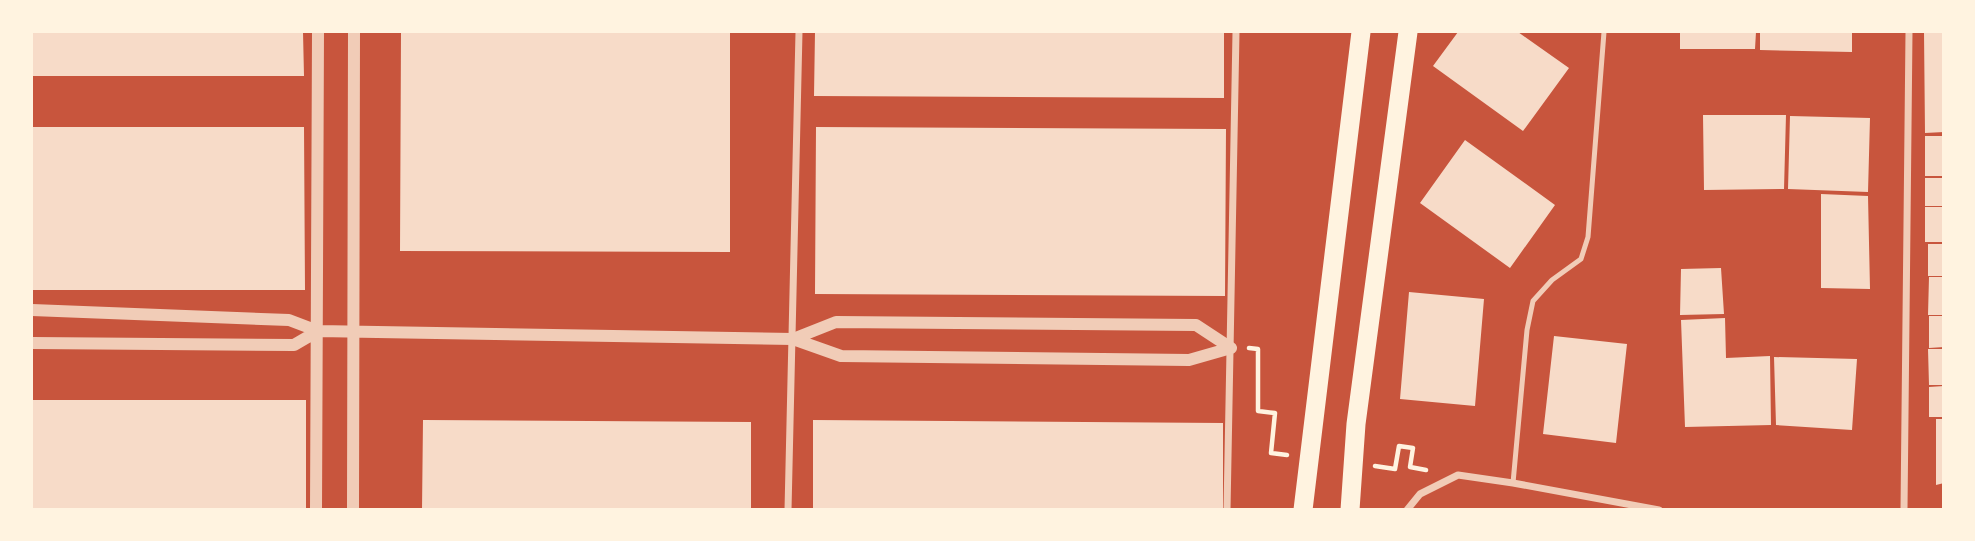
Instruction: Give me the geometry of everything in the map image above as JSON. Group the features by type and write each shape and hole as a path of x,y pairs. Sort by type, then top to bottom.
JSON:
{"highway":[{"path":"1303,509 1361,32"},
{"path":"1350,509 1356,424 1408,32"}],"street":[{"path":"316,509 318,32"},
{"path":"353,509 354,32"},
{"path":"788,509 799,32"},
{"path":"1227,509 1236,32"},
{"path":"1904,509 1909,32"},
{"path":"32,310 289,320 318,331 793,339 841,356 1189,360 1231,348"},
{"path":"793,339 836,322 1196,325 1231,348"},
{"path":"32,343 293,345 318,331"},
{"path":"1407,509 1420,494 1458,475 1513,482 1659,509"}],"lane":[{"path":"1513,482 1527,330 1533,301 1552,280 1581,259 1588,237 1604,32"}],"path":[{"path":"1231,348 1258,349 1258,411 1275,413 1271,453"},
{"path":"1395,469 1399,446 1413,448 1410,467"}],"building":[{"path":"32,32 303,32 304,76 32,76"},
{"path":"401,32 730,32 730,252 400,251"},
{"path":"815,32 1224,32 1224,98 814,96"},
{"path":"1458,32 1518,32 1569,68 1523,131 1433,66"},
{"path":"1680,32 1756,32 1755,49 1680,49"},
{"path":"1760,32 1852,32 1852,52 1760,50"},
{"path":"1924,32 1944,32 1944,132 1925,133"},
{"path":"1703,115 1786,115 1784,189 1704,190"},
{"path":"1790,116 1870,118 1868,192 1788,189"},
{"path":"32,127 304,127 305,290 32,290"},
{"path":"816,127 1226,129 1225,296 815,294"},
{"path":"1925,136 1944,136 1944,176 1925,176"},
{"path":"1465,140 1555,205 1510,268 1420,203"},
{"path":"1925,178 1944,178 1944,206 1925,206"},
{"path":"1821,194 1868,196 1870,289 1821,288"},
{"path":"1925,207 1944,207 1944,242 1925,242"},
{"path":"1928,244 1944,244 1944,276 1928,276"},
{"path":"1721,268 1724,314 1680,315 1681,269"},
{"path":"1929,277 1944,277 1944,315 1928,315"},
{"path":"1409,292 1484,299 1475,406 1400,399"},
{"path":"1929,316 1944,316 1944,347 1929,348"},
{"path":"1725,318 1726,358 1770,356 1771,425 1685,427 1681,320"},
{"path":"1554,336 1627,344 1616,443 1543,434"},
{"path":"1928,349 1944,349 1944,385 1929,385"},
{"path":"1774,357 1857,359 1852,430 1776,425"},
{"path":"1944,386 1944,417 1929,417 1929,387"},
{"path":"32,400 306,400 306,510 32,510"},
{"path":"1936,419 1944,419 1944,483 1936,485"},
{"path":"423,420 751,422 751,510 422,510"},
{"path":"813,420 1223,423 1223,510 813,510"}]}
